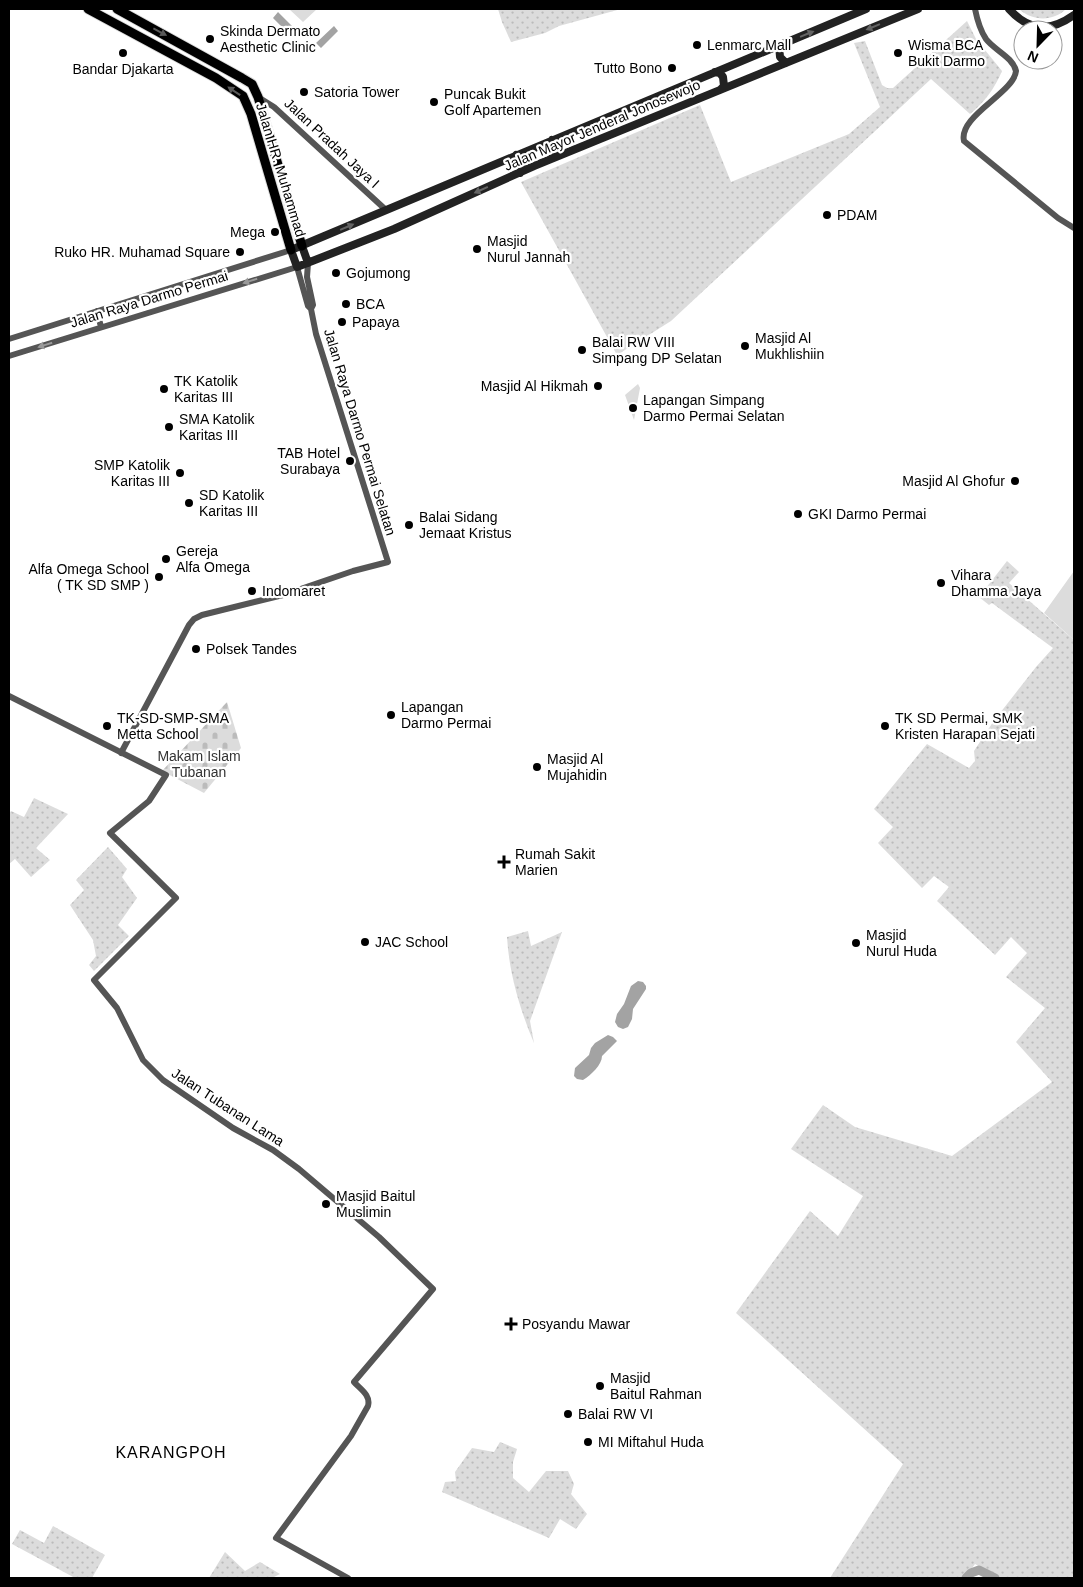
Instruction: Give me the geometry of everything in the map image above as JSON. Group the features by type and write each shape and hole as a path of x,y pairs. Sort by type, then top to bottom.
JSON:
{"main road":[{"name":"Jalan HR. Muhammad","path":"88,9 100,11 216,78 242,96 250,114 292,250"},
{"name":"Jalan HR. Muhammad","path":"117,9 252,84 258,97 302,246"},
{"name":"Jalan Mayor Jenderal Jonosewojo","path":"292,250 866,9"},
{"name":"Jalan Mayor Jenderal Jonosewojo","path":"297,267 394,229 558,156 918,9"},
{"path":"1010,9 1016,16 1035,27 1054,26 1074,15"},
{"path":"779,45 779,53 786,63"},
{"path":"715,72 723,76 724,86 720,90"},
{"path":"552,140 550,152 558,156"},
{"path":"516,156 523,162 520,173"},
{"path":"302,246 308,263"},
{"path":"292,250 297,267"}],"street":[{"path":"976,11 987,40 1011,63 1015,68 1015,75 970,122 964,132 964,141 1051,212 1074,228"},
{"name":"Jalan Pradah Jaya I","path":"258,97 274,107 386,210"},
{"name":"Jalan Raya Darmo Permai","path":"9,339 292,250"},
{"name":"Jalan Raya Darmo Permai Selatan","path":"308,263 306,271 313,305 311,309"},
{"name":"Jalan Raya Darmo Permai","path":"9,356 297,267"},
{"name":"Jalan Raya Darmo Permai Selatan","path":"120,753 194,619 202,615 233,609 283,595 353,571 388,562 316,334 311,309 308,306 297,267"},
{"path":"97,311 101,327"},
{"path":"9,696 120,753"},
{"name":"Jalan Tubanan Lama","path":"120,753 166,775 148,801 110,834 176,898 94,980 117,1008 143,1060 163,1080 233,1128 273,1150 299,1169 379,1236 433,1289 354,1382 367,1396 368,1406 347,1442 276,1538 348,1578"}],"green space":[{"path":"289,9 317,9 303,22"},
{"path":"498,9 621,9 559,26 545,33 511,42"},
{"path":"1019,9 1066,9 1049,18 1036,18"},
{"path":"967,21 976,39 1002,71 989,95 975,110 970,114 931,79 671,321 617,355 521,182 700,105 731,182 849,134 880,107 854,43 865,41 882,85 887,88 893,88"},
{"name":"Lapangan Simpang Darmo Permai Selatan","path":"638,384 640,388 634,420 625,395"},
{"path":"1007,561 1019,572 1009,583 1074,640 1074,1578 1000,1578 975,1564 965,1578 830,1578 903,1464 736,1313 810,1211 838,1236 863,1196 791,1149 823,1105 855,1127 952,1156 1052,1082 1016,1042 1045,1008 1006,977 1027,953 1011,937 995,955 937,901 949,887 934,876 922,888 878,843 893,827 874,809 927,744 969,768 975,761 974,751 993,722 1053,648 992,603 989,605 979,597"},
{"path":"1074,571 1074,640 1044,613"},
{"name":"Makam Islam Tubanan","path":"227,702 241,748 204,793 162,771"},
{"path":"34,798 68,814 36,848 50,860 31,877 15,859 9,864 9,814 11,811 24,817"},
{"path":"108,847 127,869 122,877 137,898 118,925 129,936 94,971 89,965 96,956 93,940 70,905 84,890 76,880"},
{"path":"528,931 531,946 562,932 530,1021 534,1043 516,991 507,937"},
{"path":"500,1442 517,1449 513,1462 513,1478 529,1492 546,1471 568,1471 574,1484 571,1494 587,1514 576,1529 560,1519 549,1538 442,1492 445,1482 456,1481 455,1472 472,1448 494,1452"},
{"path":"53,1526 105,1555 92,1578 75,1578 12,1544 20,1530 44,1543"},
{"path":"225,1552 245,1571 260,1562 280,1574 272,1578 209,1578"}],"shaded area":[{"path":"278,12 293,27 287,32 273,18"},
{"path":"334,26 338,31 321,48 316,43"},
{"path":"638,981 643,982 646,989 633,1009 632,1019 628,1027 623,1029 618,1027 615,1022 617,1014 624,1004 631,986"},
{"path":"608,1035 617,1041 602,1056 600,1063 593,1073 583,1080 577,1079 574,1076 575,1068 589,1055 595,1043"}],"waterway":[{"path":"966,1578 971,1573 979,1570 995,1578"}],"place":[{"name":"Skinda Dermato Aesthetic Clinic","path":"210,39"},
{"name":"Lenmarc Mall","path":"697,45"},
{"name":"Bandar Djakarta","path":"123,53"},
{"name":"Wisma BCA Bukit Darmo","path":"898,53"},
{"name":"Tutto Bono","path":"672,68"},
{"name":"Satoria Tower","path":"304,92"},
{"name":"Puncak Bukit Golf Apartemen","path":"434,102"},
{"name":"PDAM","path":"827,215"},
{"name":"Mega","path":"275,232"},
{"name":"Masjid Nurul Jannah","path":"477,249"},
{"name":"Ruko HR. Muhamad Square","path":"240,252"},
{"name":"Gojumong","path":"336,273"},
{"name":"BCA","path":"346,304"},
{"name":"Papaya","path":"342,322"},
{"name":"Masjid Al Mukhlishiin","path":"745,346"},
{"name":"Balai RW VIII Simpang DP Selatan","path":"582,350"},
{"name":"Masjid Al Hikmah","path":"598,386"},
{"name":"TK Katolik Karitas III","path":"164,389"},
{"name":"Lapangan Simpang Darmo Permai Selatan","path":"633,408"},
{"name":"SMA Katolik Karitas III","path":"169,427"},
{"name":"TAB Hotel Surabaya","path":"350,461"},
{"name":"SMP Katolik Karitas III","path":"180,473"},
{"name":"Masjid Al Ghofur","path":"1015,481"},
{"name":"SD Katolik Karitas III","path":"189,503"},
{"name":"GKI Darmo Permai","path":"798,514"},
{"name":"Balai Sidang Jemaat Kristus","path":"409,525"},
{"name":"Gereja Alfa Omega","path":"166,559"},
{"name":"Alfa Omega School ( TK SD SMP )","path":"159,577"},
{"name":"Vihara Dhamma Jaya","path":"941,583"},
{"name":"Indomaret","path":"252,591"},
{"name":"Polsek Tandes","path":"196,649"},
{"name":"Lapangan Darmo Permai","path":"391,715"},
{"name":"TK-SD-SMP-SMA Metta School","path":"107,726"},
{"name":"TK SD Permai, SMK Kristen Harapan Sejati","path":"885,726"},
{"name":"Masjid Al Mujahidin","path":"537,767"},
{"name":"Rumah Sakit Marien","path":"504,862"},
{"name":"JAC School","path":"365,942"},
{"name":"Masjid Nurul Huda","path":"856,943"},
{"name":"Masjid Baitul Muslimin","path":"326,1204"},
{"name":"Posyandu Mawar","path":"511,1324"},
{"name":"Masjid Baitul Rahman","path":"600,1386"},
{"name":"Balai RW VI","path":"568,1414"},
{"name":"MI Miftahul Huda","path":"588,1442"}],"district":[{"name":"KARANGPOH","path":"171,1452"}]}
